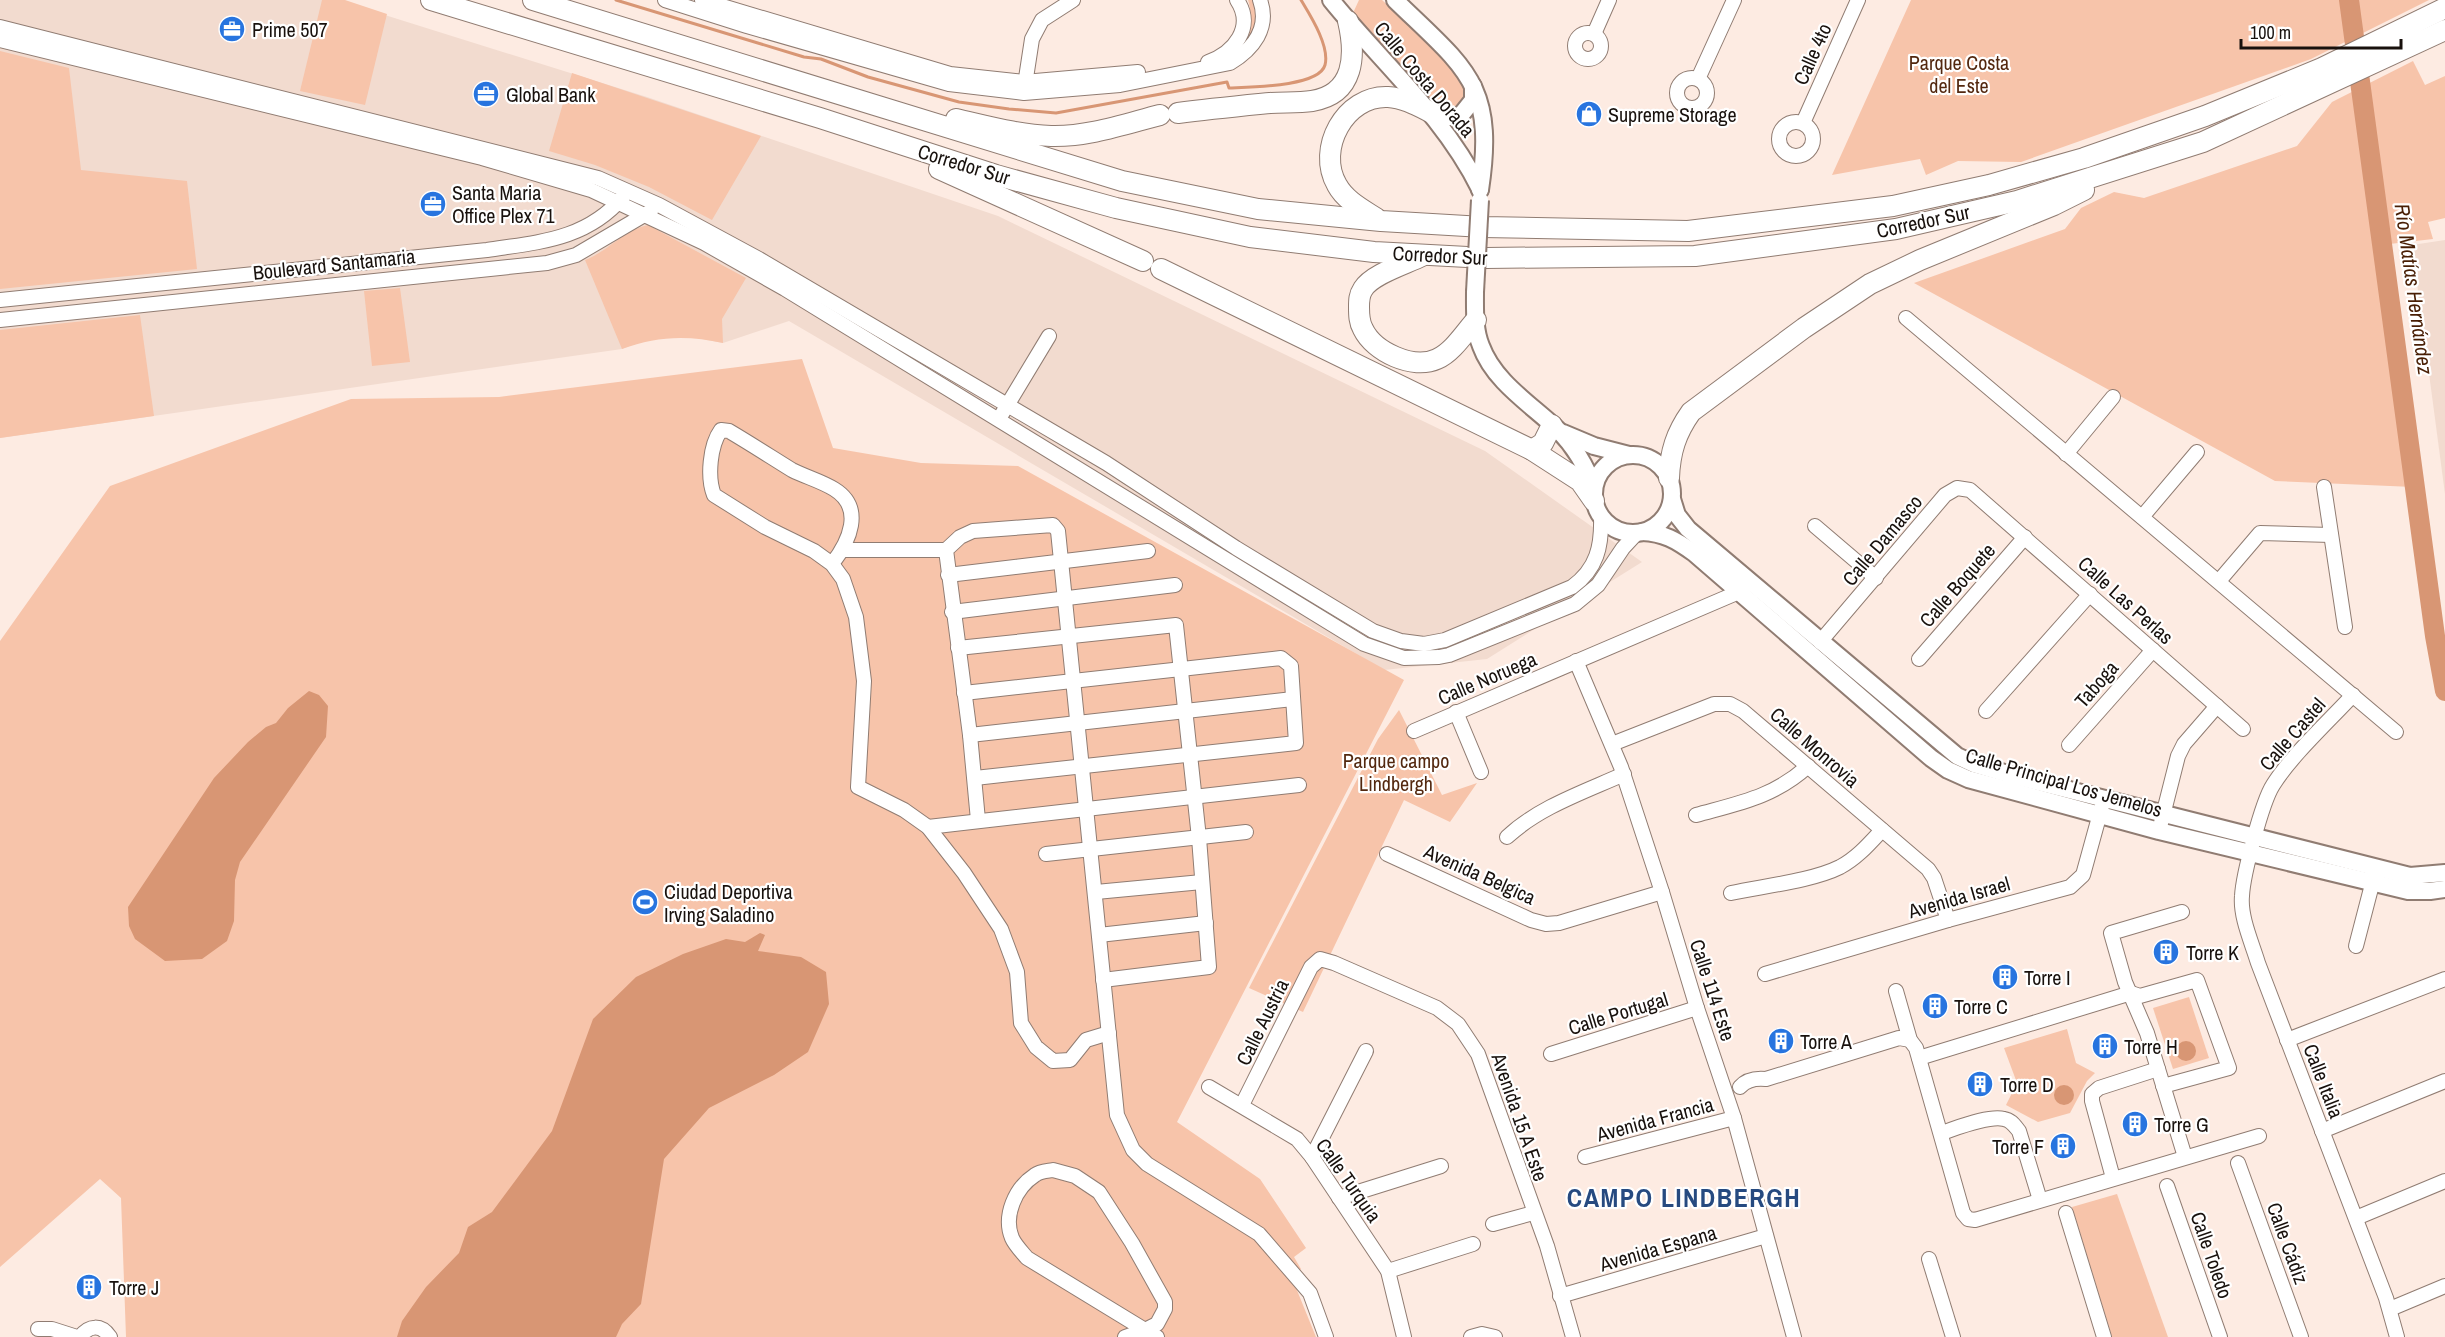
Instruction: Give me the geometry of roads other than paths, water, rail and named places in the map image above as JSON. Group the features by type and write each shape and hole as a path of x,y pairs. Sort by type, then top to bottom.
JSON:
{"highway":[{"name":"Corredor Sur","path":"431,0 820,118 996,175 1116,208 1250,237 1374,252 1486,258 1695,256 1896,229 2018,201 2203,142 2325,88 2445,30"},
{"name":"Corredor Sur","path":"533,0 1122,182 1258,209 1381,221 1483,227 1688,231 1893,206 1989,185 2084,158 2205,116 2322,68 2445,8"},
{"path":"855,98 1023,133 1052,136 1101,130 1169,114 1274,102 1305,102 1328,96 1344,83 1351,68 1353,44 1348,21"},
{"path":"1381,221 1350,200 1337,185 1330,164 1333,138 1347,116 1360,105 1373,99 1389,97 1403,100 1432,114"},
{"path":"820,118 997,193 1152,265 1532,450 1580,481 1596,502"},
{"path":"1669,478 1672,447 1680,428 1691,412 1843,301 1894,271 2054,205 2139,163"},
{"path":"1426,255 1376,277 1363,288 1359,301 1359,320 1363,331 1378,347 1414,363 1438,359 1476,320"},
{"path":"1532,450 1543,443 1556,428"}],"main road":[{"name":"Calle Costa Dorada","path":"1331,0 1432,114 1457,147 1480,195"},
{"path":"1348,0 1346,10 1348,21"},
{"name":"Calle Costa Dorada","path":"1395,0 1456,58 1472,82 1480,101 1485,134 1485,164 1480,195"},
{"path":"1432,114 1450,118 1466,111 1474,94 1472,82"},
{"path":"1480,195 1475,292 1476,320 1481,347 1503,380 1556,428 1580,458 1596,502 1613,528 1639,533 1653,528 1662,520 1669,511 1672,500 1669,478 1657,463 1649,458 1594,446 1556,428"},
{"path":"1596,502 1597,478 1610,462 1630,455"},
{"name":"Calle Principal Los Jemelos","path":"1672,500 1682,522 1725,561 1798,643 1948,770 1968,779 2102,807 2163,813 2254,844 2375,875 2410,876 2433,885 2445,873"},
{"name":"Calle Principal Los Jemelos","path":"1639,533 1659,533 1678,542 1740,592 1769,608 1820,642 1957,756 1974,764 2102,807 2159,831 2254,844"},
{"path":"1798,643 1820,642 1823,665"}],"street":[{"path":"665,0 949,84 1024,87 1120,85 1230,63 1246,54 1257,39 1262,25 1263,9 1260,0"},
{"path":"702,0 950,74 1024,87 1209,62 1227,53 1238,41 1244,24 1240,3"},
{"path":"1024,87 1032,39 1042,20 1073,0"},
{"path":"1594,34 1609,0"},
{"path":"1698,79 1734,0"},
{"name":"Calle 4to","path":"1803,123 1858,0"},
{"path":"0,27 598,178 628,190 759,259 1115,469 1236,548 1373,631 1401,641 1424,644 1445,640 1520,610 1579,582 1598,557 1602,537 1596,502"},
{"path":"0,40 482,158 591,190 704,243 785,289 1364,644 1404,658 1449,655 1575,604 1598,585 1617,556 1639,533"},
{"name":"Boulevard Santamaria","path":"0,300 487,249 556,239 590,225 618,202 628,190"},
{"name":"Boulevard Santamaria","path":"0,320 547,263 576,255 646,215 659,205"},
{"path":"1906,318 2396,732"},
{"path":"999,419 1049,336"},
{"path":"2066,454 2113,398"},
{"path":"832,564 850,533 852,523 847,500 833,489 793,470 725,429 721,430 716,436 711,466 714,495 765,527 791,538 832,564 843,579 856,617 864,681 858,788 904,810 928,827 964,873 1001,929 1017,972 1021,1023 1036,1047 1053,1061 1070,1060 1086,1040 1109,1034"},
{"path":"2142,517 2197,452"},
{"path":"1105,484 1115,469"},
{"name":"Calle Damasco","path":"1820,642 1945,495 1957,488 1970,490 1983,499"},
{"path":"2324,488 2345,627"},
{"name":"Calle Las Perlas","path":"1983,499 2243,729"},
{"path":"842,550 946,550 960,537 973,531 1048,524 1053,525 1059,531 1074,680 1076,723 1096,892 1117,1115 1133,1150 1147,1164 1258,1234 1310,1293 1326,1337"},
{"path":"1815,526 1876,578"},
{"path":"2219,581 2260,533 2331,535"},
{"name":"Calle Boquete","path":"1919,658 2025,537"},
{"path":"946,550 952,612 970,735 978,820"},
{"path":"948,574 1148,551"},
{"path":"1725,561 1742,582 1743,590 1740,592"},
{"path":"952,612 1175,585"},
{"name":"Calle Noruega","path":"1414,731 1740,592"},
{"path":"1986,711 2090,594"},
{"path":"958,648 1176,625 1199,838 1209,967 1103,980"},
{"name":"Taboga","path":"2069,745 2153,650"},
{"path":"964,693 1281,658 1291,666 1296,743 975,778"},
{"name":"Calle 114 Este","path":"1576,661 1624,774 1696,1008 1734,1118 1794,1337"},
{"name":"Calle Castel","path":"2254,844 2266,801 2275,782 2353,695"},
{"path":"970,735 1293,699"},
{"name":"Calle Monrovia","path":"1612,744 1714,704 1730,704 1743,711 1928,869 1934,878 1948,920"},
{"path":"2159,831 2181,750 2217,706"},
{"path":"1456,712 1481,772"},
{"path":"1696,815 1766,795 1791,782 1808,766"},
{"path":"1507,837 1521,824 1544,810 1624,774"},
{"path":"928,827 1299,785"},
{"name":"Avenida Israel","path":"1765,974 2070,887 2083,875 2102,807"},
{"path":"1731,893 1825,873 1842,866 1860,853 1882,830"},
{"path":"1046,854 1246,832"},
{"name":"Calle Italia","path":"2254,844 2241,896 2258,963 2356,1218 2390,1310 2397,1337"},
{"name":"Avenida Belgica","path":"1388,854 1532,920 1546,924 1559,923 1662,892"},
{"path":"2356,946 2375,875"},
{"path":"1096,892 1202,882"},
{"path":"2182,912 2111,933 2147,1033 2185,1157"},
{"path":"1099,935 1206,923"},
{"name":"Calle Austria","path":"1242,1105 1311,967 1320,959"},
{"name":"Avenida 15 A Este","path":"1320,959 1437,1008 1458,1024 1478,1054 1546,1246 1573,1337"},
{"path":"2287,1040 2445,979"},
{"path":"1919,1058 2131,993 2140,996 2197,980 2229,1068 2163,1086"},
{"path":"1896,991 1910,1040 1916,1048 1963,1213 1968,1219 1975,1220 2259,1136"},
{"name":"Calle Portugal","path":"1551,1054 1696,1008"},
{"path":"1725,1091 1740,1087 1748,1089 1761,1085 1766,1079 1899,1038 1910,1040"},
{"path":"1312,1157 1366,1051"},
{"path":"2113,1178 2092,1094 2099,1088 2158,1069"},
{"path":"2322,1131 2445,1082"},
{"name":"Calle Turquia","path":"1209,1087 1297,1139 1312,1157 1388,1271 1404,1337"},
{"name":"Avenida Francia","path":"1585,1157 1734,1118"},
{"path":"1941,1133 1993,1118 2002,1118 2011,1122 2019,1131 2040,1200"},
{"name":"Calle Cádiz","path":"2238,1163 2301,1337"},
{"path":"1340,1198 1441,1166"},
{"path":"1125,1337 1151,1333 1165,1309 1165,1302 1132,1242 1099,1192 1075,1176 1053,1170 1036,1173 1021,1188 1012,1204 1008,1222 1013,1240 1027,1258 1151,1333"},
{"path":"2356,1218 2445,1181"},
{"name":"Calle Toledo","path":"2167,1186 2220,1337"},
{"path":"1493,1224 1533,1213"},
{"path":"2066,1213 2104,1337"},
{"name":"Avenida Espana","path":"1560,1296 1766,1236"},
{"path":"1388,1271 1473,1244"},
{"path":"1929,1259 1953,1337"},
{"path":"2390,1310 2445,1286"},
{"path":"47,1327 79,1337 86,1329 96,1327 106,1331 110,1337"},
{"path":"1471,1337 1482,1334 1494,1336"}],"waterway":[{"path":"616,0 804,57 821,59 868,77 959,102 1056,113 1227,82 1229,88 1252,87 1297,82 1310,78 1320,72 1325,65 1326,57 1322,40 1301,0"},
{"name":"Río Matías Hernández","path":"2349,0 2435,636 2445,691"}],"place":[{"name":"Prime 507","path":"232,29"},
{"name":"Global Bank","path":"486,94"},
{"name":"Supreme Storage","path":"1589,114"},
{"name":"Santa Maria Office Plex 71","path":"433,204"},
{"name":"Ciudad Deportiva Irving Saladino","path":"645,902"},
{"name":"Torre K","path":"2166,952"},
{"name":"Torre I","path":"2005,977"},
{"name":"Torre C","path":"1935,1006"},
{"name":"Torre A","path":"1781,1041"},
{"name":"Torre H","path":"2105,1046"},
{"name":"Torre D","path":"1980,1084"},
{"name":"Torre G","path":"2135,1124"},
{"name":"Torre F","path":"2063,1146"},
{"name":"Torre J","path":"89,1287"}],"district":[{"name":"CAMPO LINDBERGH","path":"1684,1197"}],"park label":[{"name":"Parque Costa del Este","path":"1959,74"},
{"name":"Parque campo Lindbergh","path":"1396,772"}]}
